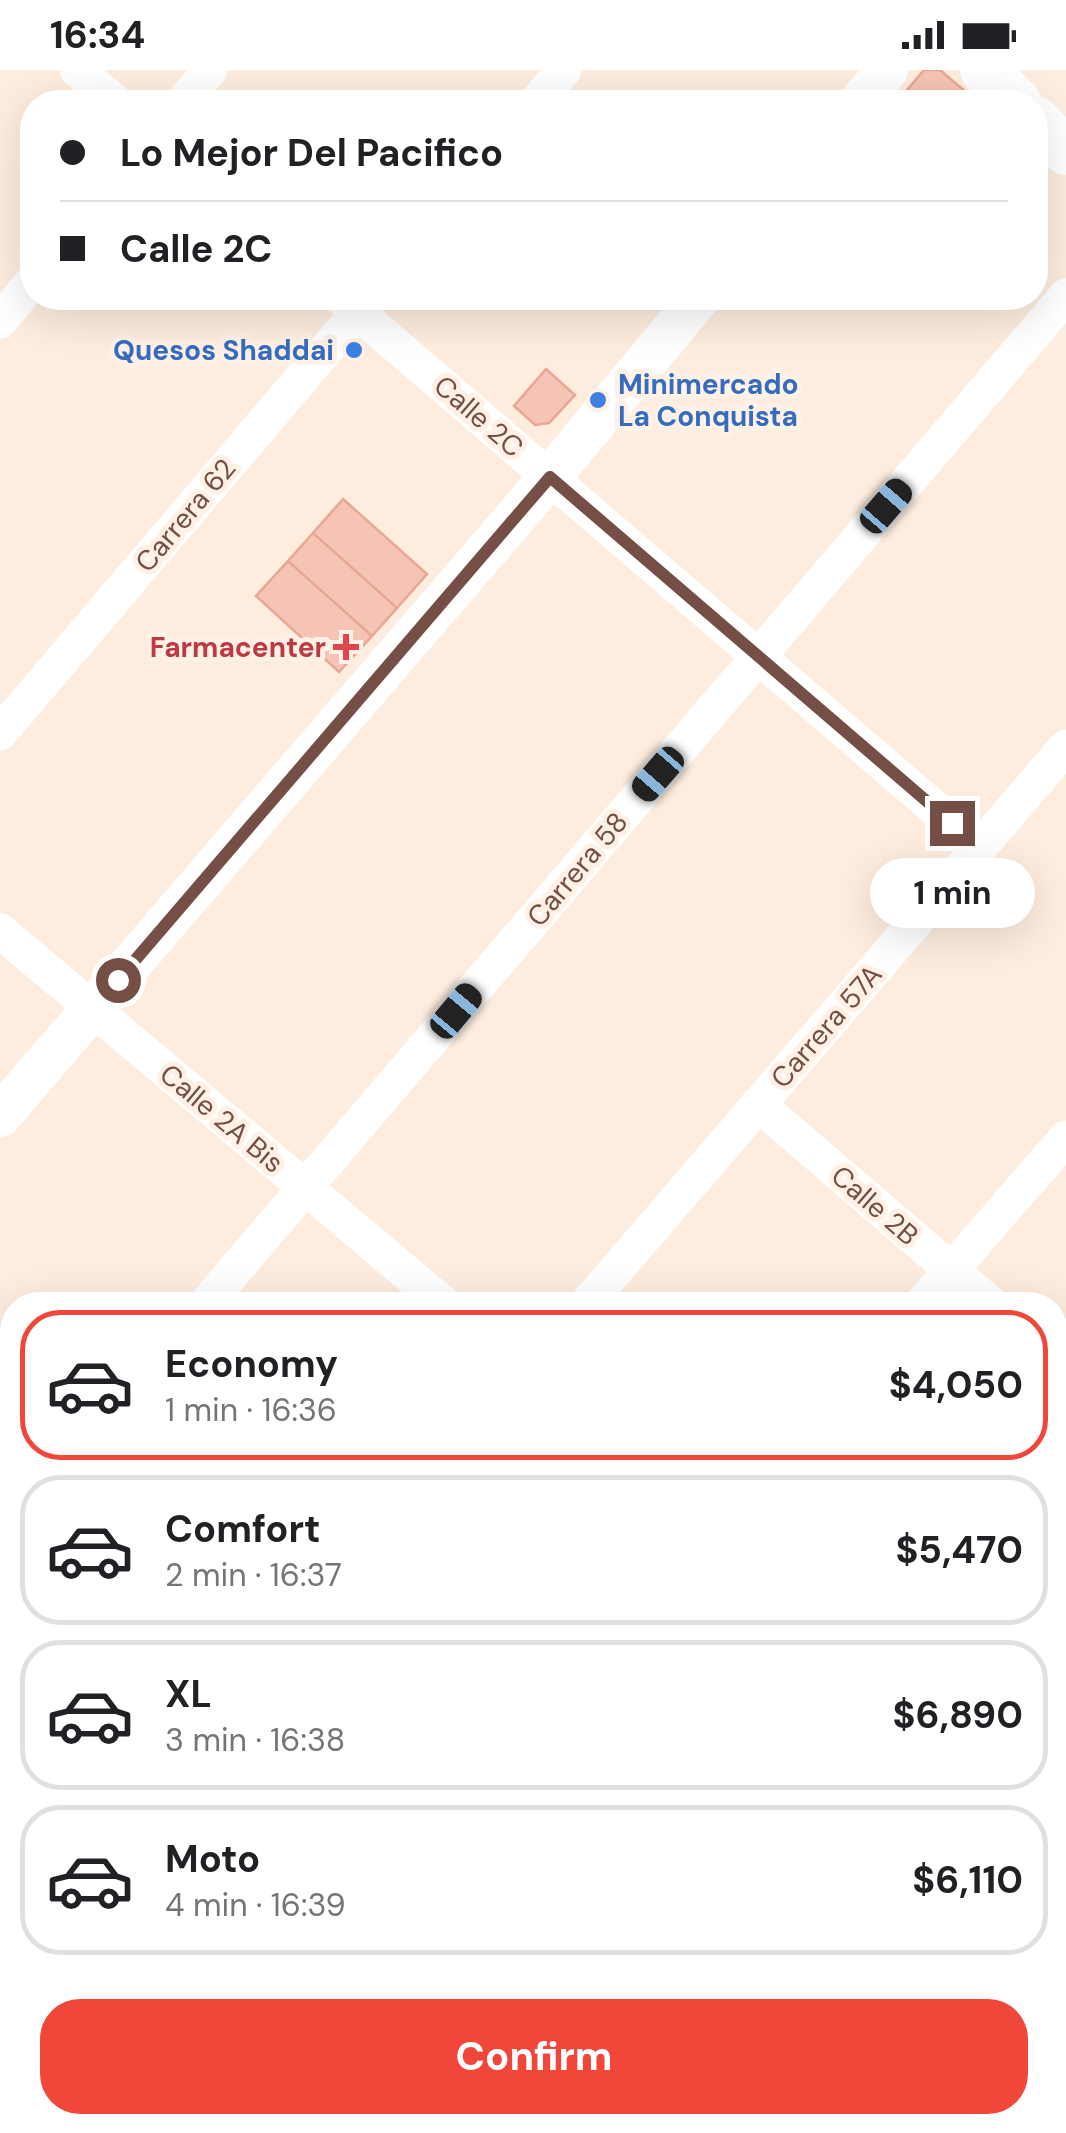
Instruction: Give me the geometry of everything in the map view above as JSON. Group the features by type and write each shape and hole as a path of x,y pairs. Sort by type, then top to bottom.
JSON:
{"main road":[{"path":"984,70 1005,90"},
{"path":"1048,133 1066,151"}],"street":[{"path":"77,70 100,90"},
{"path":"193,90 210,70"},
{"path":"546,90 564,70"},
{"path":"870,90 887,70"},
{"name":"Carrera 58","path":"216,1292 1066,296"},
{"path":"0,321 20,297"},
{"name":"Carrera 62","path":"0,733 349,310"},
{"name":"Calle 2C","path":"365,310 550,477 980,847"},
{"path":"0,1116 689,310"},
{"name":"Carrera 57A","path":"597,1292 1066,747"},
{"name":"Calle 2A Bis","path":"0,931 429,1292"},
{"name":"Calle 2B","path":"758,1104 977,1292"},
{"path":"932,1292 1066,1138"}],"building":[{"path":"924,70 940,70 964,90 907,90"},
{"path":"546,369 575,395 549,423 535,425 514,406"},
{"path":"343,499 427,574 397,608 313,533"},
{"path":"313,533 397,608 372,636 288,561"},
{"path":"288,561 372,636 339,672 256,596"}],"place":[{"name":"Quesos Shaddai","path":"354,350"},
{"name":"Minimercado La Conquista","path":"598,400"},
{"name":"Farmacenter","path":"346,647"}],"route":[{"path":"118,980 550,477 952,823"}]}
